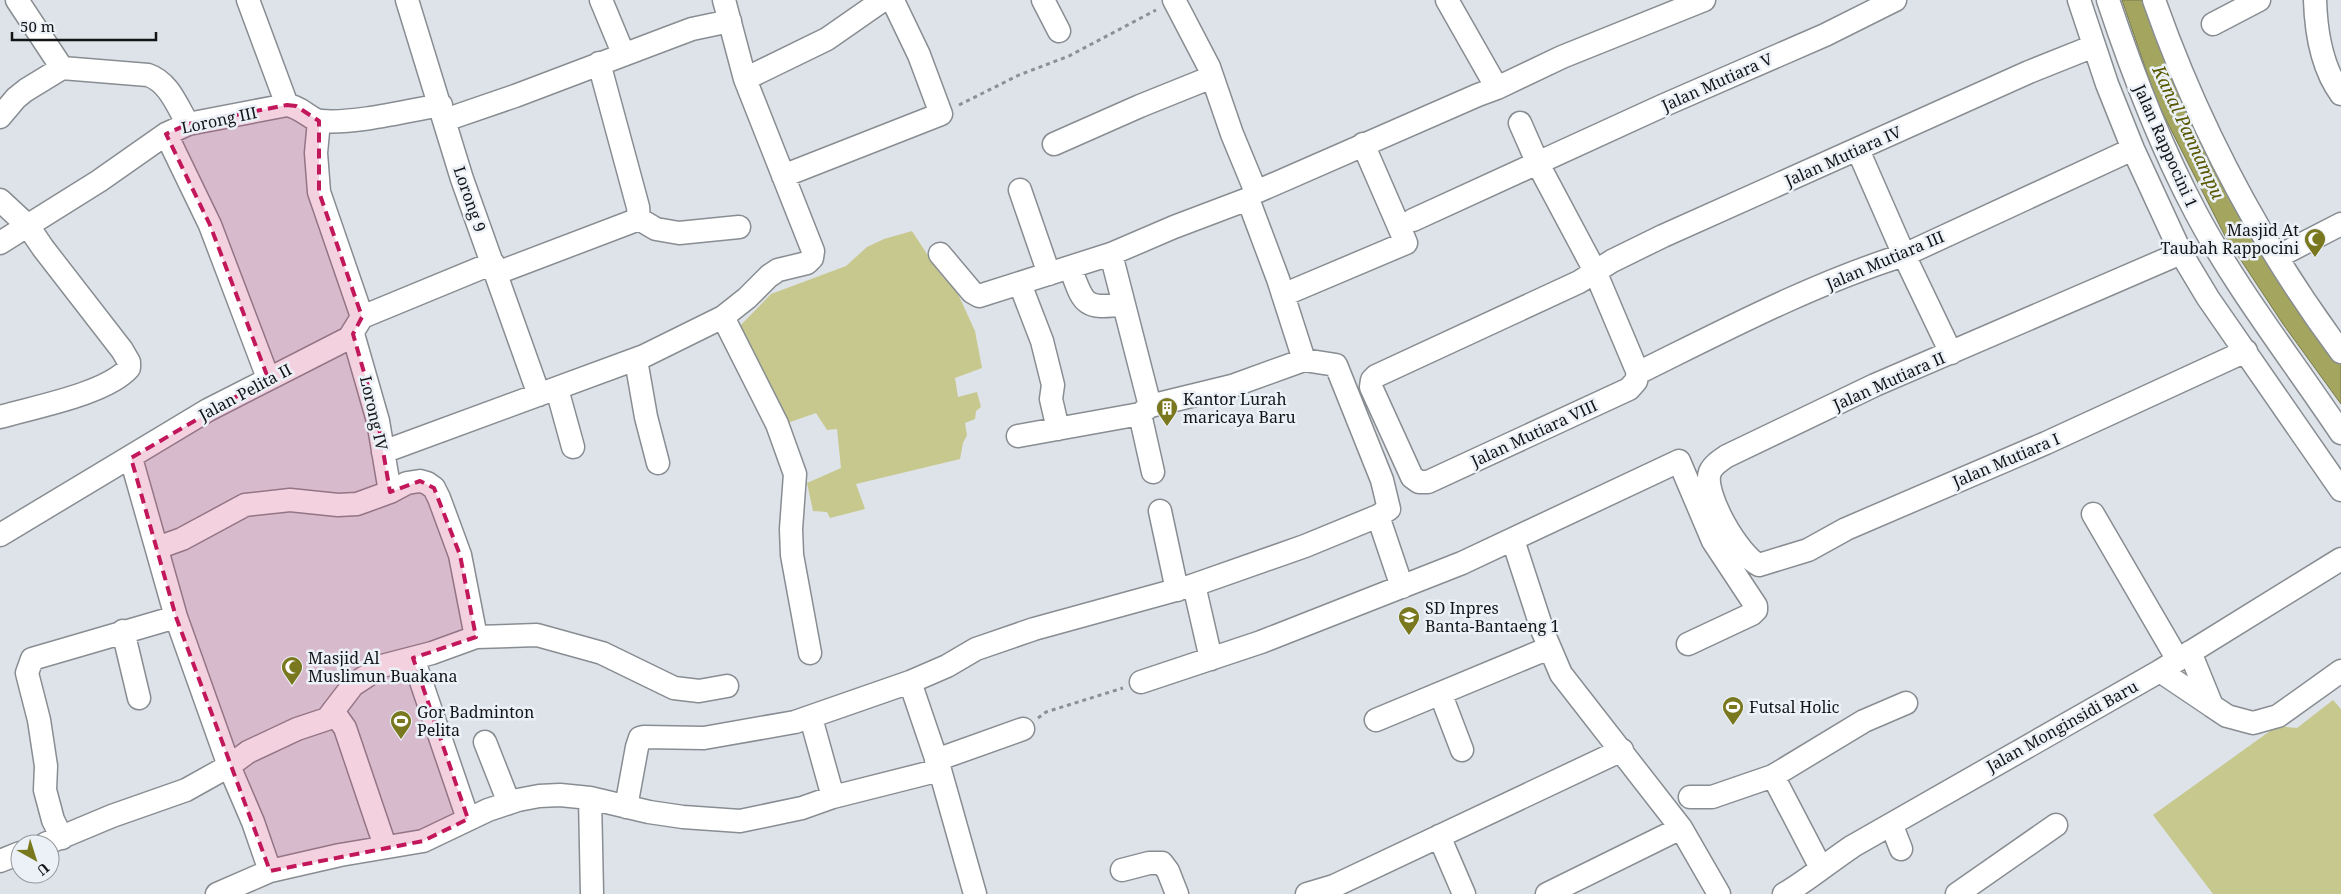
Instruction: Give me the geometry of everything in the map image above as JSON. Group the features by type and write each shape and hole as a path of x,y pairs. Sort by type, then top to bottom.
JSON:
{"street":[{"path":"248,0 287,105 296,106 319,121 443,113 599,63 692,29 727,10 745,78 813,251 812,258 807,263 778,270 723,317 636,360 383,452"},
{"name":"Lorong 9","path":"407,0 462,179 495,268 573,447"},
{"path":"602,0 623,53"},
{"path":"1043,0 1059,31"},
{"path":"1447,0 1497,88"},
{"path":"940,254 972,292 979,296 1111,254 1252,196 1363,144 1497,88 1676,6 1704,0"},
{"name":"Jalan Mutiara V","path":"1413,220 1716,81 1825,35 1895,0"},
{"path":"2079,0 2094,46 2133,149 2181,254 2208,298 2341,490"},
{"name":"Jalan Rappocini 1","path":"2108,0 2150,117 2196,212 2223,258 2341,433"},
{"path":"2154,0 2210,134 2242,198 2314,316 2341,352"},
{"path":"2212,24 2259,0"},
{"path":"2315,0 2322,50 2333,83 2341,94"},
{"path":"745,78 827,39 890,1 918,55 941,114 782,176"},
{"path":"25,2 62,68"},
{"path":"1180,2 1209,67 1304,360"},
{"name":"Jalan Mutiara IV","path":"1419,482 1412,477 1371,387 1372,380 1376,376 1579,282 1612,261 1694,222 2030,72 2094,46"},
{"path":"599,63 638,207 639,219 656,230 679,233 739,227"},
{"path":"0,117 16,98 26,90 62,68 148,75 158,78 188,124"},
{"path":"1054,144 1212,77"},
{"name":"Lorong III","path":"268,378 210,225 166,134 188,124 287,105"},
{"name":"Lorong IV","path":"319,121 316,154 319,192 358,326 390,492"},
{"path":"1520,123 1538,164 1596,271 1638,372"},
{"path":"0,243 99,181 166,134"},
{"path":"1283,295 1406,243 1363,144"},
{"name":"Jalan Mutiara III","path":"1638,372 1776,306 1881,262 1904,255 2133,149"},
{"path":"1858,150 1904,255 1951,353"},
{"path":"1020,190 1049,274"},
{"path":"0,200 28,226 122,350 129,362 129,368 124,374 95,390 0,417"},
{"name":"Jalan Pelita II","path":"1,530 131,458 208,410 268,378 336,346 358,326 495,268 639,219"},
{"path":"2277,257 2341,224"},
{"path":"1111,254 1145,410 1153,472"},
{"name":"Jalan Mutiara II","path":"1765,564 1759,565 1753,562 1728,529 1709,488 1710,471 1716,464 1727,456 1875,385 2181,254"},
{"path":"1070,267 1082,297 1087,303 1104,307 1122,304"},
{"path":"1020,284 1044,350 1053,385 1052,399 1058,429"},
{"path":"723,317 777,424 795,474 791,529 792,556 810,653"},
{"name":"Jalan Mutiara I","path":"1765,564 1808,550 1846,529 2055,439 2246,351"},
{"path":"636,360 646,417 658,463"},
{"path":"626,807 637,746 644,737 704,738 811,718 910,682 947,666 976,649 1034,629 1186,588 1305,546 1378,516 1389,509 1382,480 1336,365 1304,360 1232,386 1145,410 1018,436"},
{"name":"Jalan Mutiara VIII","path":"1419,482 1428,482 1629,390 1636,381 1638,372"},
{"path":"131,458 176,617 229,766 253,822 270,871"},
{"path":"1141,682 1261,642 1402,587 1513,540 1679,461 1714,541 1756,606 1756,610 1752,614 1688,644"},
{"path":"157,548 182,539 245,506 290,500 338,505 357,504 390,492 407,483 420,481 434,488 460,556 476,637"},
{"path":"1160,511 1211,659"},
{"path":"2093,514 2176,661 2212,706 2227,716 2253,723 2278,716 2296,705 2341,671"},
{"path":"1378,516 1402,587"},
{"path":"1513,540 1549,648 1561,674 1681,828 1719,894"},
{"name":"Jalan Monginsidi Baru","path":"1784,894 1805,882 1820,868 1853,846 1892,826 1979,773 2041,740 2176,661 2341,559"},
{"path":"52,834 39,720 27,674 32,659 176,617"},
{"path":"123,631 139,698"},
{"path":"60,838 112,816 186,790 229,766 248,752 297,729 327,719 353,685 382,666 476,637 537,635 602,653 674,688 699,691 727,686"},
{"path":"1376,720 1441,695 1549,648"},
{"path":"413,658 468,819"},
{"path":"2176,661 2212,706"},
{"path":"910,682 938,765 975,894"},
{"path":"1441,695 1462,750"},
{"path":"1690,796 1712,797 1773,776 1864,721 1906,703"},
{"path":"333,711 345,728 385,846"},
{"path":"811,718 833,797"},
{"path":"217,894 270,871 385,846 423,841 468,819 509,803 539,796 560,795 590,798 626,807 683,817 740,821 802,808 938,765 1022,729"},
{"path":"485,742 509,803"},
{"path":"1307,894 1334,886 1622,750"},
{"path":"1773,776 1820,868"},
{"path":"590,798 592,894"},
{"path":"1957,894 2056,825"},
{"path":"1892,826 1900,849"},
{"path":"1547,894 1681,828"},
{"path":"1439,836 1464,894"},
{"path":"1122,870 1149,863 1162,864 1168,871 1177,894"}],"path":[{"path":"941,114 1019,75 1069,56 1180,2"},
{"path":"1022,729 1032,724 1046,712 1141,682"}],"highlighted area":[{"path":"287,105 296,106 319,121 319,192 362,317 353,334 378,421 390,492 420,481 434,488 460,555 476,637 413,658 468,819 423,841 270,871 176,617 131,458 268,378 210,225 166,134 188,124"}],"shaded area":[{"path":"912,231 938,271 958,294 975,331 982,368 955,378 958,397 977,392 981,407 976,411 975,419 965,423 967,435 963,443 960,459 856,484 865,509 830,518 827,512 813,511 807,483 841,468 837,429 827,430 816,413 779,426 733,333 771,294 846,266 867,247 884,239"},
{"path":"2333,700 2341,709 2341,894 2213,894 2153,815 2277,726 2297,728"}],"water":[{"name":"Kanal Pannampu","path":"2122,0 2144,0 2157,40 2237,204 2341,363 2341,404 2283,324 2225,236 2157,102"}],"place":[{"name":"Masjid At Taubah Rappocini","path":"2315,258"},
{"name":"Kantor Lurah maricaya Baru","path":"1167,427"},
{"name":"SD Inpres Banta-Bantaeng 1","path":"1409,636"},
{"name":"Masjid Al Muslimun Buakana","path":"292,686"},
{"name":"Futsal Holic","path":"1733,726"},
{"name":"Gor Badminton Pelita","path":"401,740"}]}
